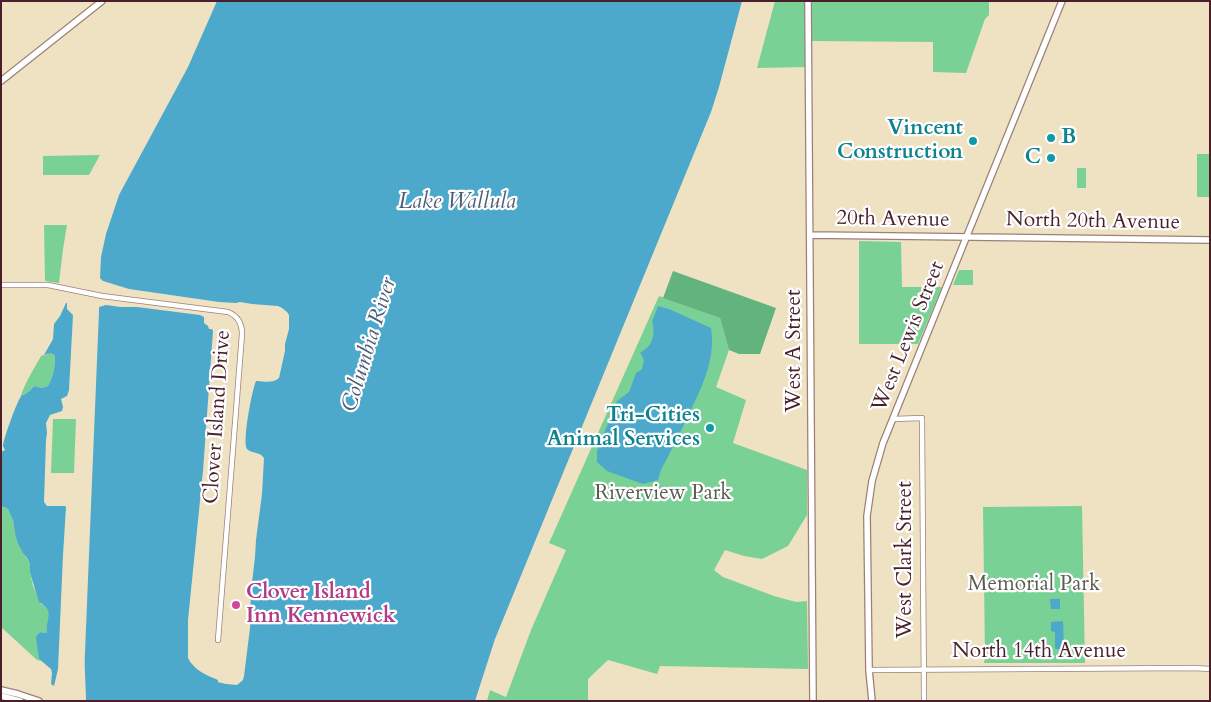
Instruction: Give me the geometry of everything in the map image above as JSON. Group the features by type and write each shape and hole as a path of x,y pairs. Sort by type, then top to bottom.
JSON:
{"main road":[{"path":"1,81 102,1"},
{"name":"West A Street","path":"808,1 813,701"},
{"name":"West Lewis Street","path":"872,701 868,670 867,530 869,503 877,462 883,443 1062,1"},
{"name":"20th Avenue","path":"810,235 976,237"},
{"name":"North 20th Avenue","path":"976,237 1210,240"},
{"path":"1,690 38,701"},
{"path":"1,696 20,701"}],"street":[{"name":"Clover Island Drive","path":"1,285 48,285 102,296 225,312 234,314 240,321 242,334 218,640"},
{"name":"West Clark Street","path":"893,419 922,418 924,701"},
{"name":"North 14th Avenue","path":"868,670 1210,669"}],"green space":[{"path":"775,1 805,1 806,67 757,68"},
{"path":"811,1 989,1 989,15 985,19 966,73 933,72 933,42 812,41"},
{"path":"1197,154 1210,154 1210,197 1197,197"},
{"path":"100,155 89,175 43,175 43,156"},
{"path":"1077,168 1086,168 1086,188 1077,188"},
{"path":"44,225 67,225 59,283 45,281"},
{"path":"859,241 901,242 902,287 942,287 918,344 859,344"},
{"path":"959,270 973,270 973,285 953,285"},
{"path":"673,271 776,308 760,354 739,354 729,350 720,318 663,298"},
{"name":"Riverview Park","path":"659,296 720,318 729,350 716,387 746,400 733,443 807,470 807,515 788,546 762,559 725,550 714,570 723,577 774,596 796,602 807,601 808,669 660,666 657,674 608,660 588,679 588,701 487,701 490,690 506,697 531,630 566,550 549,543"},
{"path":"48,353 55,356 55,364 48,386 42,388 34,386 21,396 41,356 45,356"},
{"path":"53,419 76,419 74,473 51,473"},
{"path":"1,506 8,509 13,519 18,544 30,564 33,586 41,604 48,609 47,633 40,632 37,635 39,659 41,661 37,660 1,627"},
{"name":"Memorial Park","path":"1082,506 1085,663 984,663 983,507"}],"water":[{"name":"Lake Wallula","path":"217,1 742,1 711,112 495,639 475,701 86,701 85,658 99,307 106,305 200,315 204,317 204,323 213,331 203,471 188,620 188,658 197,669 218,680 218,682 237,685 243,680 244,676 250,628 251,591 262,494 264,458 260,454 247,449 247,427 256,381 271,382 279,378 289,329 289,315 278,306 219,302 129,289 103,281 100,278 101,257 106,234 119,195 188,67"},
{"path":"66,303 67,309 73,315 69,390 67,396 61,399 62,411 50,415 46,423 44,502 47,506 66,507 58,669 54,686 51,684 51,669 39,659 36,638 40,632 47,633 49,616 47,609 39,602 30,573 30,564 18,544 13,520 8,509 1,506 1,452 5,450 3,446 5,436 22,395 34,386 42,388 50,383 55,356 51,353 44,355 53,339 54,324"},
{"path":"658,306 711,328 711,351 710,362 703,383 658,480 643,484 607,471 597,462 597,451 617,401 629,392 636,373 642,369 644,360 640,352 648,347 652,340 654,331 652,322"},
{"path":"1050,599 1060,599 1060,609 1051,609"},
{"path":"1063,621 1064,649 1055,649 1055,632 1051,631 1051,622"}],"place":[{"name":"B","path":"1051,138"},
{"name":"Vincent Construction","path":"973,141"},
{"name":"C","path":"1051,158"},
{"name":"Tri-Cities Animal Services","path":"710,428"},
{"name":"Clover Island Inn Kennewick","path":"236,605"}],"water label":[{"name":"Columbia River","path":"370,345"}]}
